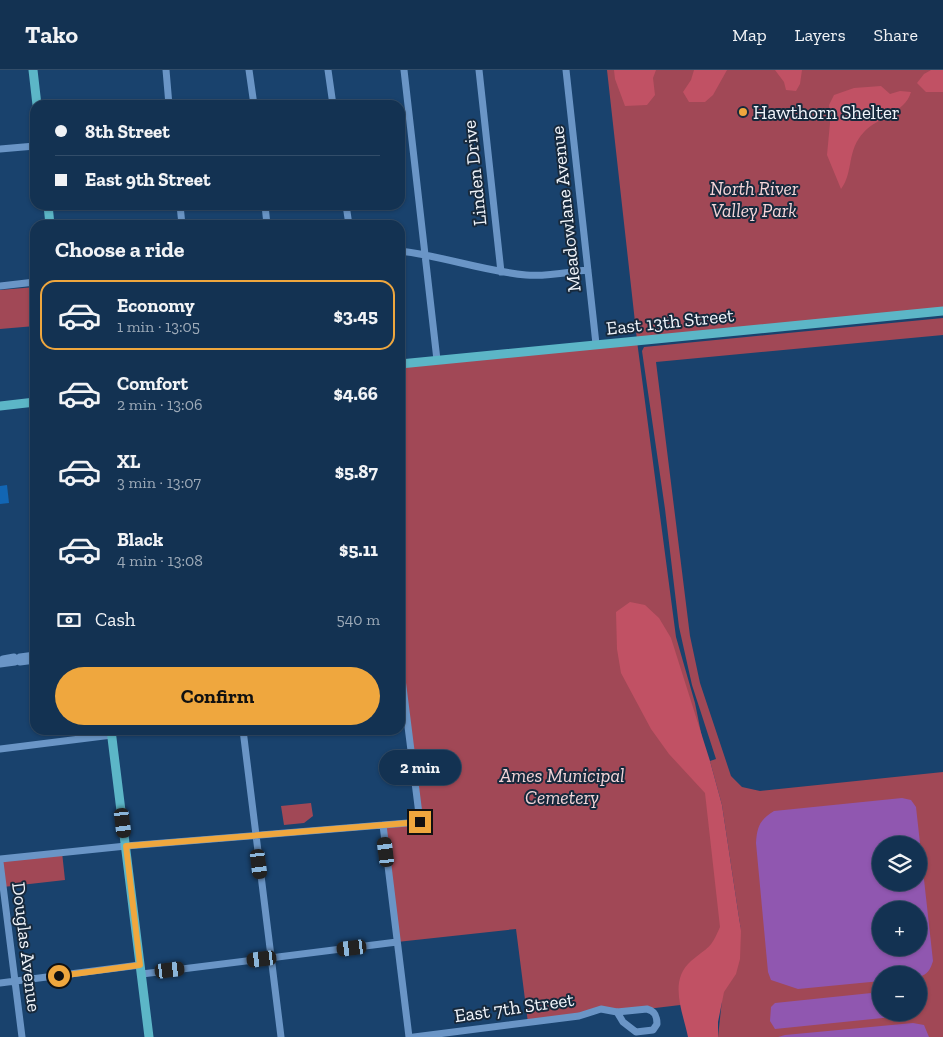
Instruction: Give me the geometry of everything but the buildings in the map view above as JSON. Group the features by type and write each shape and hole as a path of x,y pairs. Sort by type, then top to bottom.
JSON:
{"main road":[{"path":"33,70 36,100"},
{"name":"East 13th Street","path":"405,363 943,311"},
{"path":"0,406 30,403"},
{"path":"111,735 149,1037"}],"street":[{"path":"166,70 169,100"},
{"path":"250,70 253,100"},
{"path":"328,70 332,100"},
{"path":"404,70 437,360"},
{"name":"Linden Drive","path":"479,70 501,272"},
{"name":"Meadowlane Avenue","path":"566,70 596,344"},
{"path":"0,149 30,146"},
{"path":"405,252 425,254 501,272 529,275 588,270"},
{"path":"0,286 30,283"},
{"path":"17,659 30,655"},
{"path":"1,660 30,660"},
{"path":"0,860 126,846 256,837 420,822 405,703"},
{"path":"0,748 90,735"},
{"path":"244,735 281,1037"},
{"path":"382,825 409,1037"},
{"name":"Douglas Avenue","path":"0,860 22,1037"},
{"path":"0,983 271,958 397,942"},
{"name":"East 7th Street","path":"414,1037 579,1016 601,1009 617,1012 647,1008 655,1013 657,1024 653,1030 636,1032 623,1022 617,1012"}],"green space":[{"path":"607,70 943,70 943,311 637,341 676,637 695,703 741,931 722,805 710,761 716,759 692,685 679,627 665,509 642,351 644,347 943,318 943,335 656,362 690,636 700,683 731,776 742,787 760,791 943,772 943,1037 718,1037 722,1000 647,1009 609,1010 528,1023 516,929 397,942 383,825 419,822 405,705 405,363 637,340"},
{"path":"30,287 30,326 0,329 0,290"},
{"path":"311,803 313,816 304,823 284,825 281,806"},
{"path":"62,852 65,880 3,887 0,862"}],"shaded area":[{"path":"614,70 656,70 653,78 655,95 647,105 625,106 615,79"},
{"path":"694,70 727,70 713,95 705,102 689,102 683,92 691,80"},
{"path":"775,70 802,70 800,84 796,91 786,90 784,82"},
{"path":"931,70 943,70 943,92 926,92 917,83 924,74"},
{"path":"881,86 890,94 900,91 911,92 903,105 870,127 858,139 852,154 848,176 841,189 827,155 830,123 829,105 834,95 854,88"},
{"path":"630,602 645,605 659,618 671,638 722,805 741,931 740,959 736,974 724,992 718,1022 718,1037 688,1037 679,997 680,978 684,969 711,944 720,927 705,793 669,754 651,729 621,673 617,649 616,612"},
{"path":"902,798 911,800 916,807 919,836 872,836 872,891 925,891 926,901 872,901 872,956 927,956 927,907 933,961 927,973 927,966 872,966 872,982 798,989 771,980 768,972 756,843 757,832 765,817 774,811"},
{"path":"872,993 872,1019 775,1029 770,1021 771,1007 775,1003"},
{"path":"913,1023 924,1025 929,1037 778,1037 785,1035"}],"place":[{"name":"Hawthorn Shelter","path":"743,112"}],"route":[{"path":"59,976 140,965 126,846 256,837 420,822"}],"park label":[{"name":"North River Valley Park","path":"754,199"},
{"name":"Ames Municipal Cemetery","path":"562,786"}]}
